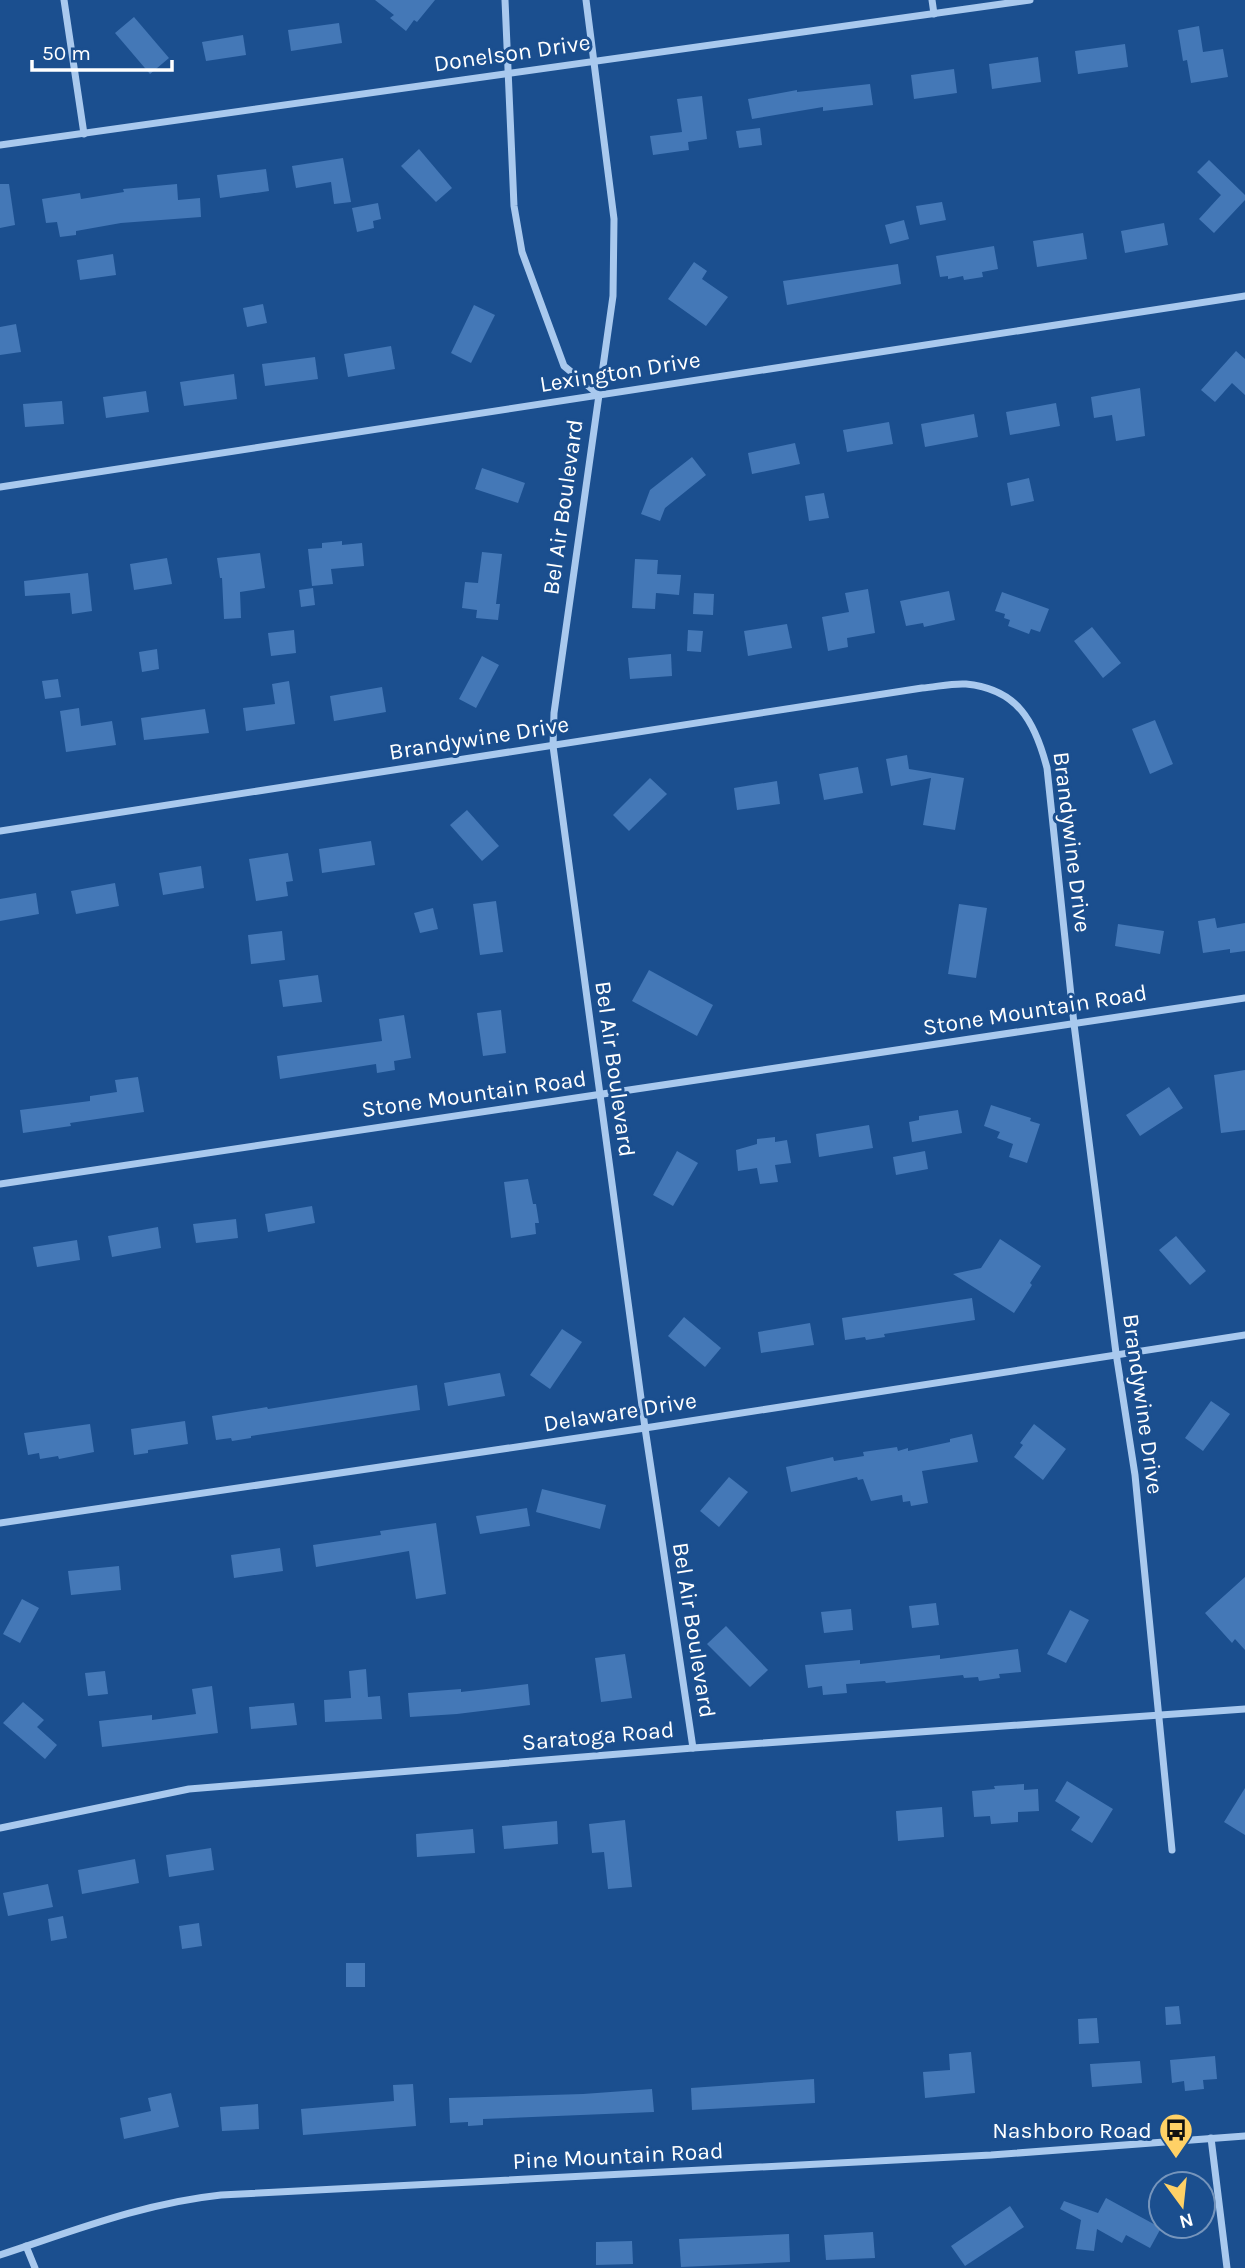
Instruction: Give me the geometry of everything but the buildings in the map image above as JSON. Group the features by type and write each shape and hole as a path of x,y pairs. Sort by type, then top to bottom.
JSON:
{"street":[{"path":"64,0 83,134"},
{"path":"505,0 514,206 522,252 564,366 598,394"},
{"name":"Bel Air Boulevard","path":"586,0 614,219 613,296 554,713 553,746 645,1428 693,1748"},
{"path":"932,0 934,14"},
{"name":"Donelson Drive","path":"0,145 1030,0"},
{"name":"Lexington Drive","path":"0,487 1245,296"},
{"name":"Brandywine Drive","path":"0,831 922,688 964,683 989,688 1016,703 1031,721 1047,768 1074,1024 1116,1353 1135,1475 1161,1715 1172,1850"},
{"name":"Stone Mountain Road","path":"0,1184 1245,998"},
{"name":"Delaware Drive","path":"0,1523 645,1428 1245,1335"},
{"name":"Saratoga Road","path":"0,1828 189,1788 693,1748 1245,1709"},
{"name":"Pine Mountain Road","path":"0,2255 130,2212 189,2198 964,2157 1245,2136"},
{"path":"1211,2138 1227,2268"},
{"path":"26,2246 35,2268"}],"place":[{"name":"Nashboro Road","path":"1176,2160"}]}
